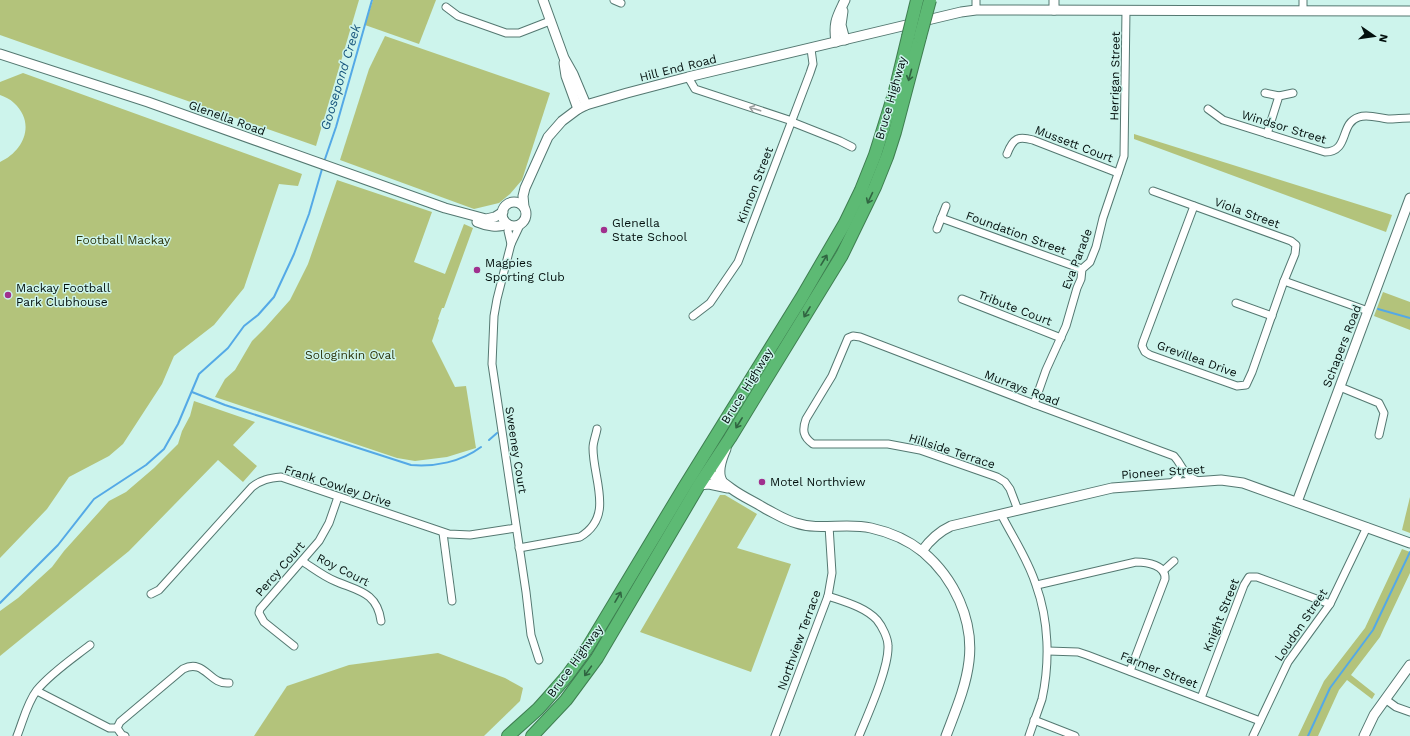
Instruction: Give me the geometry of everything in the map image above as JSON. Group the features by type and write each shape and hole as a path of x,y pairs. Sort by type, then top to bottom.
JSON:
{"highway":[{"name":"Bruce Highway","path":"508,736 538,709 567,676 588,647 636,566 802,297 845,223 861,190 875,155 895,91 917,0"},
{"name":"Bruce Highway","path":"532,736 566,700 597,658 707,472 730,438 842,255 875,187 895,132 930,0"},
{"path":"636,566 656,542 696,477 707,472"},
{"path":"513,736 538,709"}],"street":[{"path":"543,0 564,58 573,74 582,107"},
{"path":"614,0 621,3"},
{"path":"840,41 834,29 836,19 846,0"},
{"path":"976,0 976,10"},
{"path":"1054,0 1054,10"},
{"path":"1303,0 1303,11"},
{"path":"446,7 458,16 506,33 519,33 550,21"},
{"name":"Hill End Road","path":"524,207 523,196 525,188 548,137 562,121 582,107 620,94 688,77 962,12 976,10 1410,11"},
{"name":"Herrigan Street","path":"1125,142 1126,10"},
{"name":"Kinnon Street","path":"693,316 710,303 738,262 813,64 811,49"},
{"name":"Glenella Road","path":"0,54 148,102 445,208 486,219 495,217 503,212"},
{"path":"688,77 695,89 792,121 852,147"},
{"path":"1265,93 1279,96 1292,93"},
{"path":"1266,134 1279,96"},
{"name":"Windsor Street","path":"1208,109 1223,120 1325,152 1335,151 1339,148 1350,124 1354,119 1365,116 1388,119 1410,118"},
{"name":"Mussett Court","path":"1007,154 1009,148 1016,139 1020,137 1026,138 1118,173"},
{"name":"Eva Parade","path":"1034,404 1046,370 1066,326 1081,279 1082,269 1090,262 1096,247 1103,218 1124,156 1125,142"},
{"name":"Hill End Road","path":"510,203 525,188"},
{"name":"Viola Street","path":"1153,191 1292,241 1296,245 1295,254 1284,281"},
{"name":"Schapers Road","path":"1297,502 1410,198"},
{"path":"510,203 518,203 524,207 526,211 526,218 520,224 514,226 508,224 504,220 503,212 510,203"},
{"path":"937,229 946,206"},
{"name":"Grevillea Drive","path":"1194,206 1143,342 1142,346 1145,352 1237,386 1246,385 1284,281"},
{"name":"Glenella Road","path":"445,208 480,224 502,226 508,224"},
{"name":"Foundation Street","path":"941,218 1082,269"},
{"name":"Sweeney Court","path":"508,224 511,244"},
{"name":"Sweeney Court","path":"520,224 511,244 497,298 494,316 492,364 531,634 539,660"},
{"path":"1284,281 1368,311"},
{"name":"Tribute Court","path":"962,299 1061,338"},
{"path":"1236,303 1272,316"},
{"name":"Murrays Road","path":"848,338 853,336 860,337 1174,456 1180,462 1182,469 1192,479 1198,481"},
{"name":"Hillside Terrace","path":"848,338 832,376 806,419 804,433 808,440 813,444 888,444 920,450 997,477 1005,482 1010,489 1018,510"},
{"path":"1340,387 1379,403 1384,413 1379,435"},
{"path":"519,548 580,537 588,533 593,527 598,518 600,501 593,447 597,429"},
{"path":"722,481 720,476 721,468 730,438"},
{"path":"1172,483 1182,469"},
{"path":"707,472 722,481 731,489 786,520 808,526 818,527 851,525 876,529 905,540 922,551 941,570 955,590 962,607 968,625 970,644 969,660 964,686 946,736"},
{"name":"Frank Cowley Drive","path":"151,594 159,590 252,487 265,479 281,478 444,533 466,535 516,528"},
{"name":"Pioneer Street","path":"922,551 931,539 951,526 1001,514 1112,488 1221,480 1243,483 1410,543"},
{"path":"699,486 709,484 731,489"},
{"name":"Percy Court","path":"294,646 264,622 257,614 262,605 325,533 338,497"},
{"path":"1001,514 1020,548 1037,585 1043,608 1048,651 1046,674 1041,699 1029,736"},
{"name":"Northview Terrace","path":"775,736 828,596 832,573 829,526"},
{"name":"Loudon Street","path":"1253,736 1288,662 1330,604 1367,527"},
{"path":"444,533 452,600"},
{"name":"Roy Court","path":"302,561 318,572 369,596 378,607 381,621"},
{"path":"1163,571 1174,561"},
{"path":"1037,585 1136,562 1150,564 1163,571 1165,576 1164,581 1130,671"},
{"name":"Knight Street","path":"1201,698 1248,578 1253,576 1330,604"},
{"path":"828,596 859,608 871,615 878,622 884,632 888,645 883,673 859,736"},
{"path":"17,736 30,703 37,691 90,645"},
{"name":"Farmer Street","path":"1048,651 1078,652 1260,721"},
{"path":"117,728 120,722 190,665 201,668 223,683 229,683"},
{"path":"1364,736 1374,714 1410,665"},
{"path":"37,691 109,728 117,728"},
{"path":"1385,699 1396,707 1410,712"},
{"path":"1034,720 1075,736"},
{"path":"117,728 122,735 125,736"}],"green space":[{"path":"0,0 359,0 316,146 0,35"},
{"path":"373,0 436,0 419,44 365,25"},
{"path":"385,36 550,93 522,180 510,194 499,203 474,209 340,160 369,69"},
{"name":"Football Mackay","path":"23,73 302,174 298,186 279,184 244,288 214,325 174,356 162,384 123,444 109,456 69,477 47,509 0,558 0,162 15,151 21,144 26,128 21,111 11,100 0,95 0,82"},
{"path":"1134,134 1392,215 1386,232 1134,139"},
{"name":"Sologinkin Oval","path":"337,180 432,212 414,262 445,274 464,224 473,228 444,308 442,308 438,319 439,320 432,341 455,387 466,386 476,448 447,457 415,461 397,458 215,397 225,379 235,370 252,341 290,300 308,264"},
{"path":"1383,292 1410,302 1410,330 1374,316"},
{"path":"194,401 255,422 233,445 257,466 243,482 218,460 129,551 0,656 0,611 18,598 52,567 64,551 109,501 126,492 154,468 178,444 182,431 190,416"},
{"path":"720,495 725,495 757,514 737,548 791,564 751,672 640,632"},
{"path":"1410,497 1410,533 1402,530"},
{"path":"1402,549 1410,552 1410,573 1380,637 1351,675 1375,694 1372,699 1347,680 1339,690 1318,736 1298,736 1324,681 1365,628"},
{"path":"438,653 505,678 523,688 520,701 484,736 254,736 287,686 349,665"}],"waterway":[{"name":"Goosepond Creek","path":"325,159 336,127 372,0"},
{"name":"Goosepond Creek","path":"0,603 58,545 94,499 146,465 164,449 178,424 199,374 228,348 244,326 258,315 274,297 294,254 309,214 322,169"},
{"path":"1378,309 1410,318"},
{"path":"192,392 225,405 411,465 429,465 456,460 481,447"},
{"path":"489,440 497,433"},
{"path":"1308,736 1330,688 1373,630 1410,552"}],"place":[{"name":"Glenella State School","path":"604,230"},
{"name":"Magpies Sporting Club","path":"477,270"},
{"name":"Mackay Football Park Clubhouse","path":"8,295"},
{"name":"Motel Northview","path":"762,482"}]}
